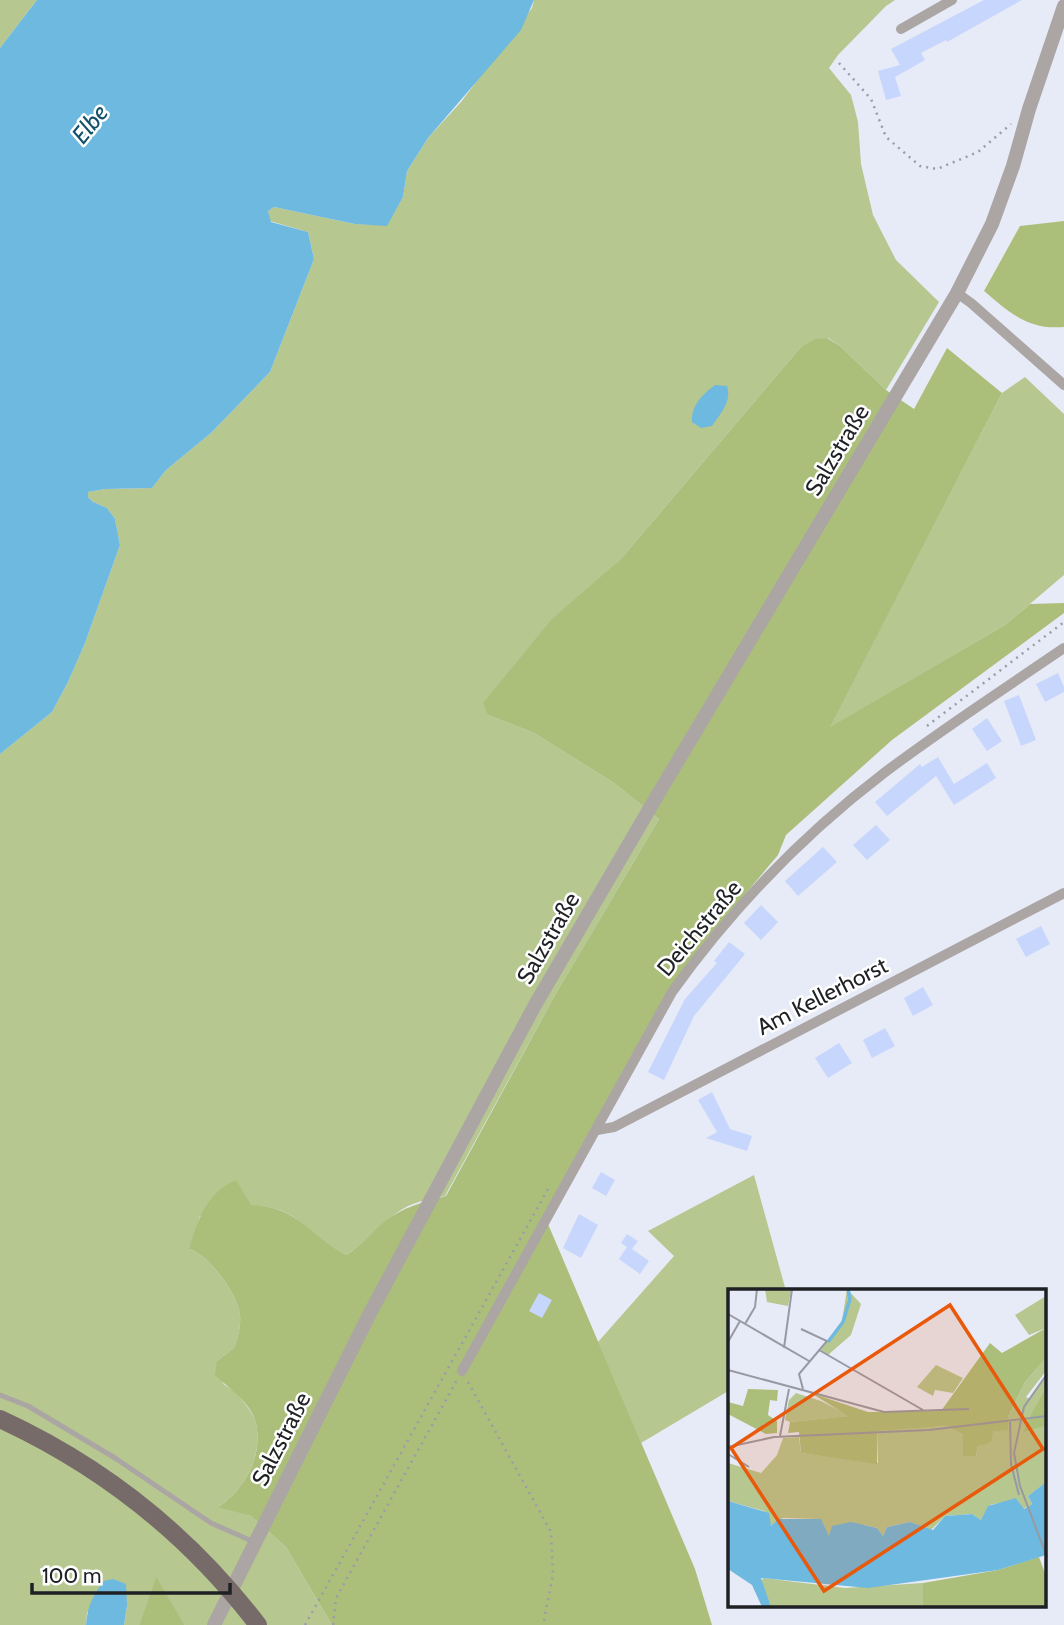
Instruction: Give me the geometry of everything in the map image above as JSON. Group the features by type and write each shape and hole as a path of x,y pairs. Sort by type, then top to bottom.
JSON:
{"main road":[{"path":"0,1419 78,1460 146,1509 209,1567 258,1625"}],"street":[{"path":"901,29 952,0"},
{"name":"Salzstraße","path":"214,1625 369,1315 535,1005 957,293 992,224 1064,6"},
{"path":"957,293 1064,385"},
{"name":"Deichstraße","path":"462,1371 672,992 696,959 781,865 881,775 1064,648"},
{"name":"Am Kellerhorst","path":"597,1130 627,1121 1064,893"}],"lane":[{"path":"0,1395 28,1406 115,1458 211,1523 255,1542"}],"path":[{"path":"839,63 871,99 886,136 920,166 937,169 978,152 1029,109"},
{"path":"924,728 1064,622"},
{"path":"307,1625 554,1179"},
{"path":"333,1625 336,1598 462,1371"},
{"path":"462,1371 551,1532 553,1575 543,1625"}],"green space":[{"path":"0,0 37,0 0,48"},
{"path":"534,0 895,0 838,55 829,68 851,95 858,122 861,164 873,215 896,260 939,302 886,390 828,338 800,348 620,560 589,589 488,715 534,733 614,783 659,819 555,995 445,1196 404,1208 346,1255 292,1216 270,1207 247,1207 200,1216 189,1249 205,1258 221,1276 234,1297 240,1315 234,1348 217,1361 221,1378 249,1410 255,1420 257,1432 255,1457 250,1469 237,1491 219,1506 251,1516 286,1547 332,1625 185,1625 156,1578 139,1625 124,1625 127,1606 87,1612 86,1625 0,1625 0,754 52,712 85,643 120,545 115,519 107,508 88,497 88,492 152,488 166,470 211,433 270,372 314,259 308,232 270,221 268,211 274,207 355,224 387,225 403,197 407,171 428,138 461,102 532,8"},
{"path":"1064,221 1064,327 1040,326 1011,313 984,291 1020,226"},
{"path":"827,338 840,346 886,390 914,409 947,348 1002,393 830,727 1005,625 1030,604 1064,603 1064,613 892,740 786,835 778,855 696,953 545,1217 695,1569 712,1625 332,1625 286,1547 251,1516 218,1507 237,1491 250,1470 255,1457 257,1432 255,1420 248,1407 215,1375 217,1361 234,1348 240,1315 234,1297 221,1276 205,1258 189,1249 196,1228 210,1200 226,1185 236,1180 251,1205 290,1215 346,1255 398,1212 446,1196 555,995 659,819 614,783 534,733 488,715 483,703 552,619 620,560 800,348 815,339"},
{"path":"1025,377 1064,414 1064,575 1005,625 829,728 1002,393"},
{"path":"754,1175 785,1289 728,1289 728,1391 641,1443 598,1342 674,1256 648,1231"},
{"path":"156,1577 185,1625 139,1625"}],"water":[{"name":"Elbe","path":"37,0 534,0 521,30 428,138 407,171 403,197 387,226 355,224 274,207 268,211 271,222 308,232 314,259 270,372 211,433 166,470 152,488 88,492 88,497 93,502 107,508 115,519 120,545 85,643 52,712 0,754 0,48"},
{"path":"715,385 727,386 727,402 712,426 701,428 692,422 693,410 702,396"},
{"path":"113,1579 126,1584 124,1625 86,1625 89,1607 97,1591 104,1581"}],"building":[{"path":"984,0 1022,0 947,42 946,40 921,53 925,60 895,77 901,96 886,100 878,71 900,65 891,49"},
{"path":"1058,673 1064,692 1045,702 1036,684"},
{"path":"1019,695 1036,740 1021,746 1004,701"},
{"path":"987,718 1002,741 987,751 972,729"},
{"path":"938,757 954,784 987,763 996,778 954,805 936,776 887,816 875,802 920,764 922,767"},
{"path":"876,825 890,840 867,860 853,845"},
{"path":"823,847 837,862 798,896 785,881"},
{"path":"761,905 778,922 761,940 744,923"},
{"path":"1041,926 1050,944 1026,957 1016,939"},
{"path":"729,942 745,954 694,1016 664,1080 648,1072 685,999 717,963 714,961"},
{"path":"923,987 933,1005 913,1016 904,998"},
{"path":"885,1028 895,1046 872,1058 863,1040"},
{"path":"839,1043 852,1063 828,1078 815,1058"},
{"path":"712,1092 730,1129 752,1136 747,1151 706,1138 717,1132 698,1100"},
{"path":"601,1172 615,1180 606,1196 592,1188"},
{"path":"579,1214 598,1225 581,1258 563,1248"},
{"path":"627,1234 638,1241 632,1249 649,1261 640,1274 619,1259 627,1247 621,1243"},
{"path":"539,1293 552,1300 542,1318 529,1311"}]}
